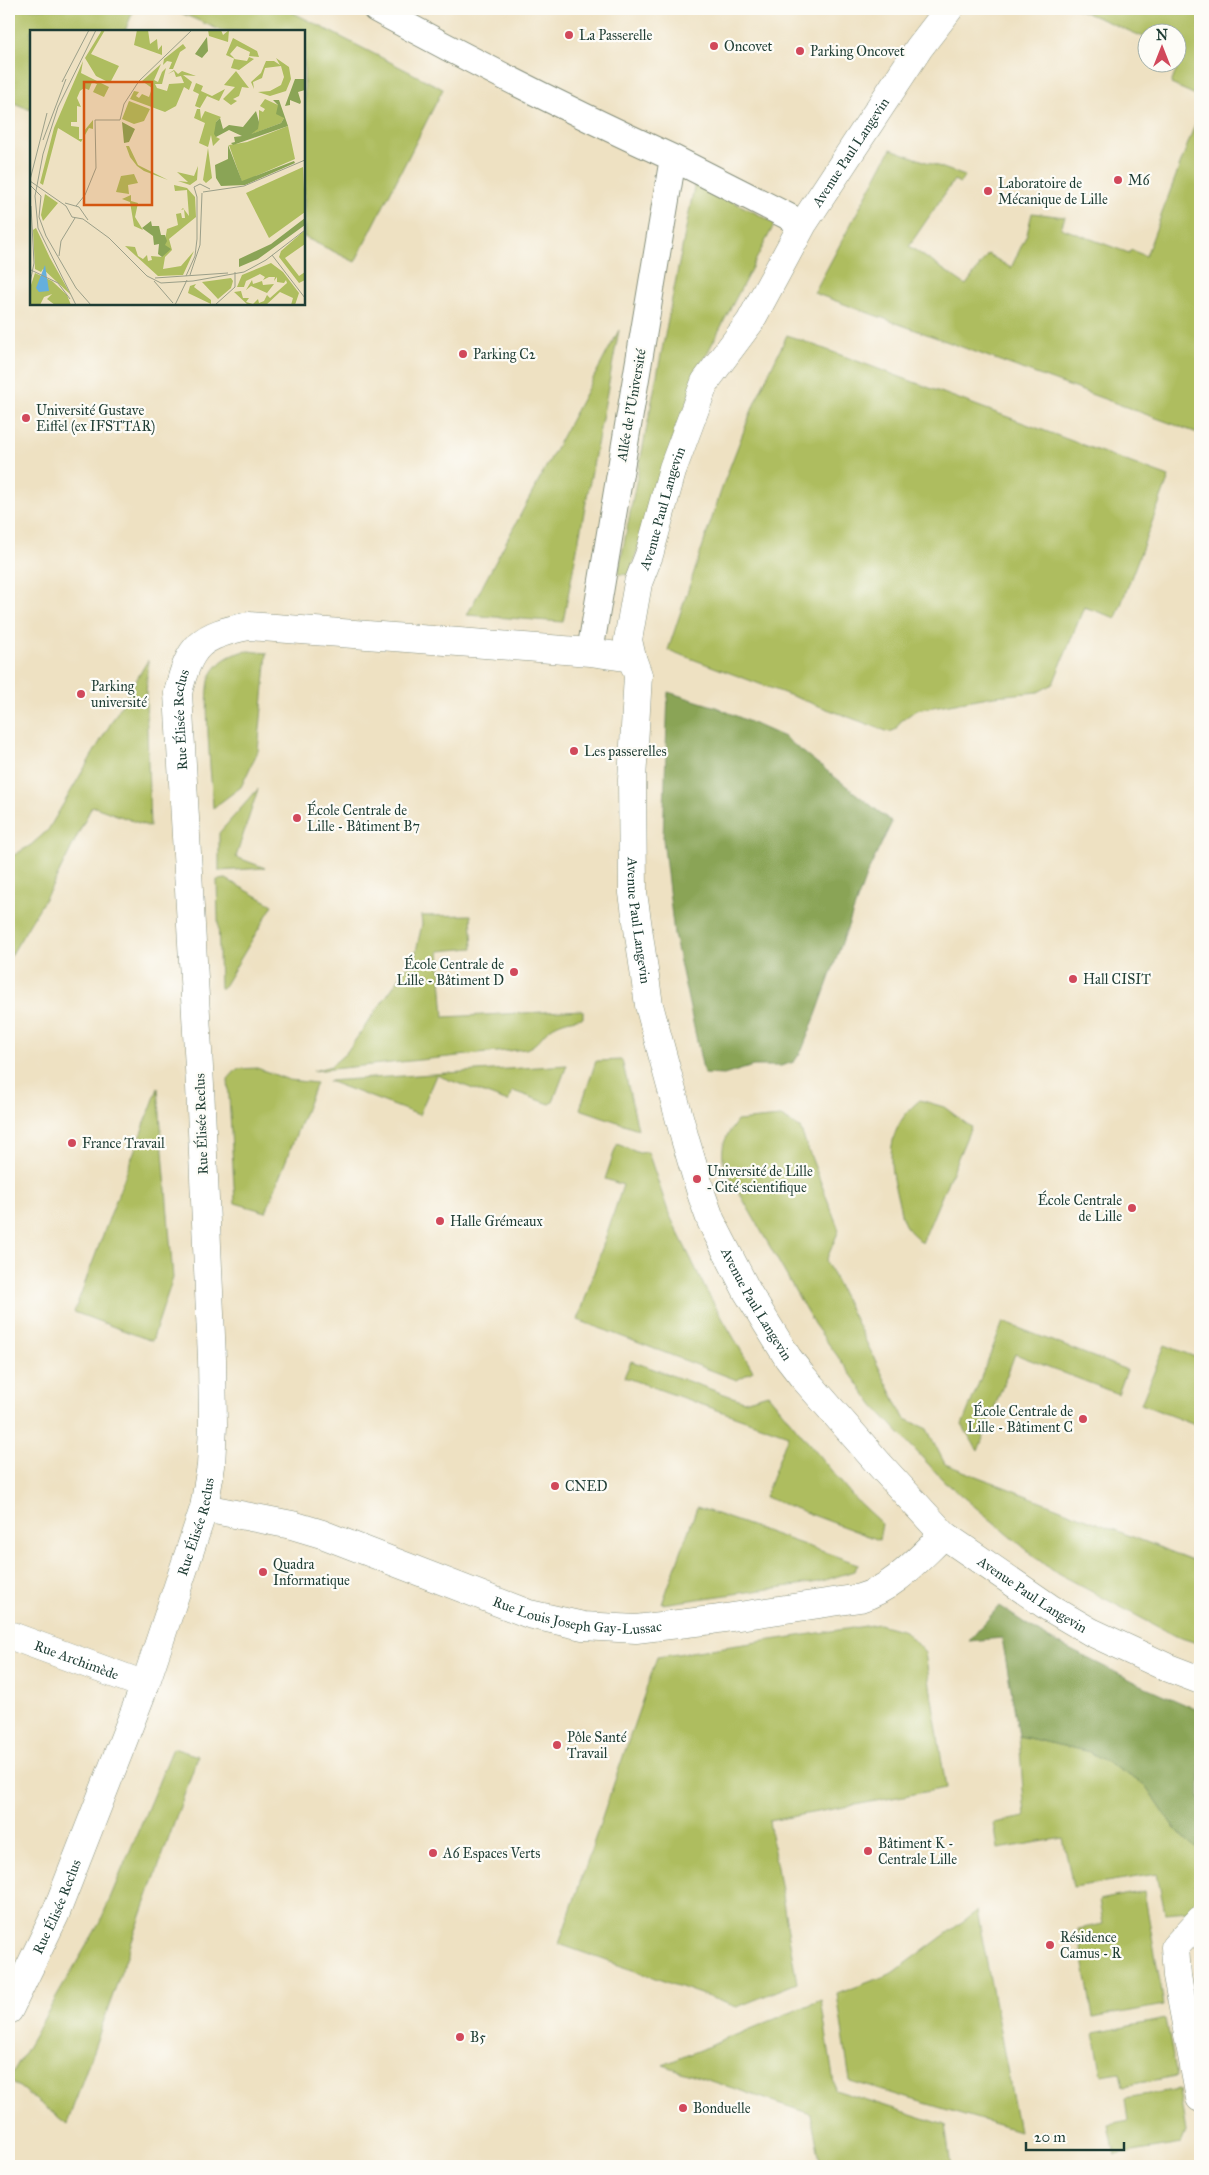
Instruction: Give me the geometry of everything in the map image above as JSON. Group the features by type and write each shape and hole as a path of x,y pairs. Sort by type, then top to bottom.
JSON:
{"street":[{"path":"376,9 464,57 570,111 672,158 803,224"},
{"name":"Avenue Paul Langevin","path":"949,9 919,48 803,224 750,322 705,382 692,412 672,468 649,555 638,583 628,640 638,675 632,780 633,893 650,1005 702,1196 726,1251 788,1358 879,1464 944,1535 1050,1608 1074,1622 1166,1668 1200,1680"},
{"name":"Allée de l'Université","path":"590,652 672,158"},
{"name":"Rue Élisée Reclus","path":"9,2010 55,1915 145,1685 204,1508 211,1466 213,1398 200,1086 178,693 184,666 198,646 220,631 249,626 590,652 632,658"},
{"name":"Rue Louis Joseph Gay-Lussac","path":"204,1508 292,1525 322,1534 529,1614 560,1622 612,1629 664,1627 860,1598 876,1593 889,1584 944,1535"},
{"name":"Rue Archimède","path":"9,1635 145,1685"},
{"path":"1200,1920 1175,1947 1177,1976 1200,2098"}],"green space":[{"path":"9,9 134,9 125,30 30,30 30,110 9,101"},
{"path":"172,9 286,9 443,89 355,262 305,237 305,30 220,30"},
{"path":"1077,9 1200,9 1200,97 1171,84 1175,72 1186,72 1186,22 1136,22 1136,34"},
{"path":"1200,111 1200,434 814,293 891,149 965,176 960,183 954,180 909,246 966,285 988,254 1011,268 1027,234 1032,213 1065,217 1061,228 1129,253 1131,250 1146,256"},
{"path":"695,182 775,223 698,371 629,575 618,574"},
{"path":"619,330 563,622 467,615"},
{"path":"787,335 1169,477 1116,618 1084,607 1053,684 1038,692 994,696 916,710 900,722 895,730 889,732 668,650 724,482 755,402"},
{"path":"248,651 267,653 258,751 241,787 213,808 207,718 208,684 214,670 222,661 237,653"},
{"path":"148,660 146,697 150,827 92,806 53,885 9,959 9,858 31,845 48,830"},
{"path":"668,692 716,707 784,737 892,822 866,876 816,1015 802,1050 794,1062 781,1066 753,1066 724,1075 704,1074 674,934 663,839"},
{"path":"258,789 236,857 265,868 219,871 219,833"},
{"path":"226,879 273,905 223,988 220,988 217,880"},
{"path":"471,915 473,948 439,951 444,1017 583,1010 583,1018 554,1026 535,1044 526,1049 313,1071 331,1066 346,1053 415,956 422,924 421,916"},
{"path":"622,1060 638,1129 580,1109 596,1061"},
{"path":"567,1065 553,1102 550,1104 513,1091 508,1102 436,1075 419,1115 328,1081"},
{"path":"257,1068 289,1080 316,1083 266,1212 235,1203 228,1079 237,1069"},
{"path":"158,1088 173,1278 152,1341 74,1312"},
{"path":"920,1100 944,1107 971,1127 922,1243 907,1228 902,1219 894,1185 891,1158 895,1133 901,1121"},
{"path":"781,1117 800,1128 839,1230 826,1261 904,1418 927,1429 945,1464 1200,1563 1200,1644 1175,1636 1051,1570 944,1481 874,1406 814,1324 724,1166 724,1142 737,1121"},
{"path":"617,1144 639,1153 648,1152 669,1214 706,1290 753,1371 737,1380 578,1320 623,1185 605,1179"},
{"path":"1003,1322 1127,1370 1118,1394 1015,1354 978,1451 962,1425"},
{"path":"1165,1345 1200,1359 1200,1427 1141,1404"},
{"path":"631,1361 744,1401 768,1394 855,1499 882,1524 879,1540 765,1497 788,1435 624,1377"},
{"path":"697,1507 858,1564 854,1571 819,1582 662,1604"},
{"path":"999,1606 1049,1639 1139,1684 1200,1711 1200,1845 1195,1848 1175,1829 1145,1785 1090,1752 1019,1736 1002,1638 969,1641"},
{"path":"879,1624 905,1631 925,1653 946,1788 769,1821 797,1983 737,2007 559,1944 657,1657"},
{"path":"1019,1736 1090,1752 1145,1785 1175,1829 1195,1848 1200,1845 1200,1903 1190,1911 1165,1913 1157,1874 1073,1887 1063,1838 998,1849 994,1823 1025,1817"},
{"path":"173,1748 198,1756 67,2124 9,2079 100,1922"},
{"path":"1144,1891 1164,2005 1093,2018 1078,1929 1103,1924 1099,1900"},
{"path":"977,1911 1019,2131 850,2081 837,1994 893,1973"},
{"path":"821,2000 835,2090 945,2125 951,2166 821,2166 811,2114 663,2065"},
{"path":"1166,2019 1177,2076 1123,2086 1120,2073 1102,2076 1094,2033"},
{"path":"1179,2089 1186,2132 1181,2144 1115,2155 1109,2124 1128,2120 1125,2098"}],"place":[{"name":"La Passerelle","path":"569,35"},
{"name":"Oncovet","path":"714,46"},
{"name":"Parking Oncovet","path":"800,51"},
{"name":"M6","path":"1118,180"},
{"name":"Laboratoire de Mécanique de Lille","path":"988,191"},
{"name":"Parking C2","path":"463,354"},
{"name":"Université Gustave Eiffel (ex IFSTTAR)","path":"26,418"},
{"name":"Parking université","path":"81,694"},
{"name":"Les passerelles","path":"574,751"},
{"name":"École Centrale de Lille - Bâtiment B7","path":"297,818"},
{"name":"École Centrale de Lille - Bâtiment D","path":"514,972"},
{"name":"Hall CISIT","path":"1073,979"},
{"name":"France Travail","path":"72,1143"},
{"name":"Université de Lille ‐ Cité scientifique","path":"697,1179"},
{"name":"École Centrale de Lille","path":"1132,1208"},
{"name":"Halle Grémeaux","path":"440,1221"},
{"name":"École Centrale de Lille - Bâtiment C","path":"1083,1419"},
{"name":"CNED","path":"555,1486"},
{"name":"Quadra Informatique","path":"263,1572"},
{"name":"Pôle Santé Travail","path":"557,1745"},
{"name":"Bâtiment K - Centrale Lille","path":"868,1851"},
{"name":"A6 Espaces Verts","path":"433,1853"},
{"name":"Résidence Camus - R","path":"1050,1945"},
{"name":"B5","path":"460,2037"},
{"name":"Bonduelle","path":"683,2108"}]}
